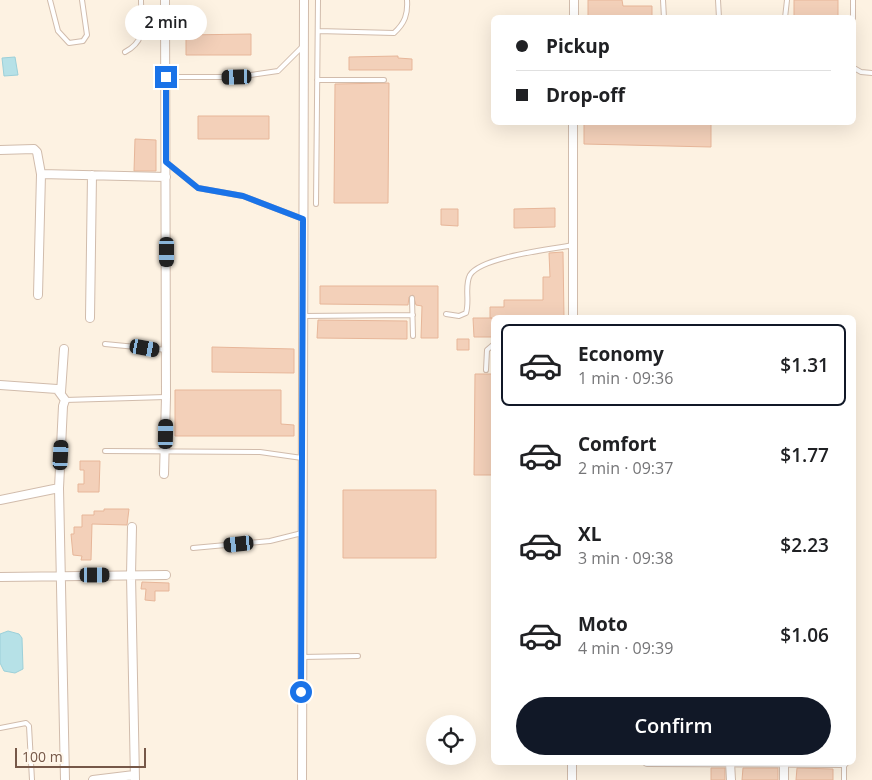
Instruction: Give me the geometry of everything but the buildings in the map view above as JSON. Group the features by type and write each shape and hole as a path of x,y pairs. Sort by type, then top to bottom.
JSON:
{"street":[{"path":"164,474 166,397 165,0"},
{"path":"302,780 304,0"},
{"path":"574,0 574,15"},
{"path":"573,125 573,315"},
{"path":"0,150 34,150 37,152 41,174 38,295"},
{"path":"41,174 166,177"},
{"path":"90,318 92,175"},
{"path":"64,349 59,488 65,780"},
{"path":"0,385 57,389 63,396"},
{"path":"0,500 59,488"},
{"path":"93,780 135,778 130,575 132,527"},
{"path":"0,577 166,574"},
{"path":"572,765 572,780"},
{"path":"730,765 731,780"},
{"path":"784,765 784,780"}],"lane":[{"path":"50,0 58,31 69,43 83,41 87,35 82,0"},
{"path":"126,52 138,45 142,36 141,0"},
{"path":"316,204 318,0"},
{"path":"318,31 394,32 402,26 408,13 408,0"},
{"path":"663,0 664,15"},
{"path":"718,0 719,15"},
{"path":"785,15 787,0"},
{"path":"853,0 853,15"},
{"path":"166,77 237,77 278,71 304,45"},
{"path":"856,69 861,72 872,73"},
{"path":"317,80 384,80"},
{"path":"166,162 198,188 243,196 303,219"},
{"path":"446,314 459,316 466,313 469,276 476,268 504,259 574,245"},
{"path":"412,298 413,336"},
{"path":"303,316 413,315"},
{"path":"105,344 166,350"},
{"path":"486,370 487,350 491,347"},
{"path":"63,396 166,397"},
{"path":"105,451 260,452 302,458"},
{"path":"193,548 270,541 302,533"},
{"path":"301,657 358,656"},
{"path":"0,728 20,723 26,723 28,726 32,780"},
{"path":"844,765 844,780"}],"water":[{"path":"15,57 18,75 4,76 2,58"},
{"path":"8,631 19,634 22,638 23,669 15,673 4,671 0,663 0,634"}],"route":[{"path":"166,77 166,162 198,188 243,196 303,219 301,692"}]}
